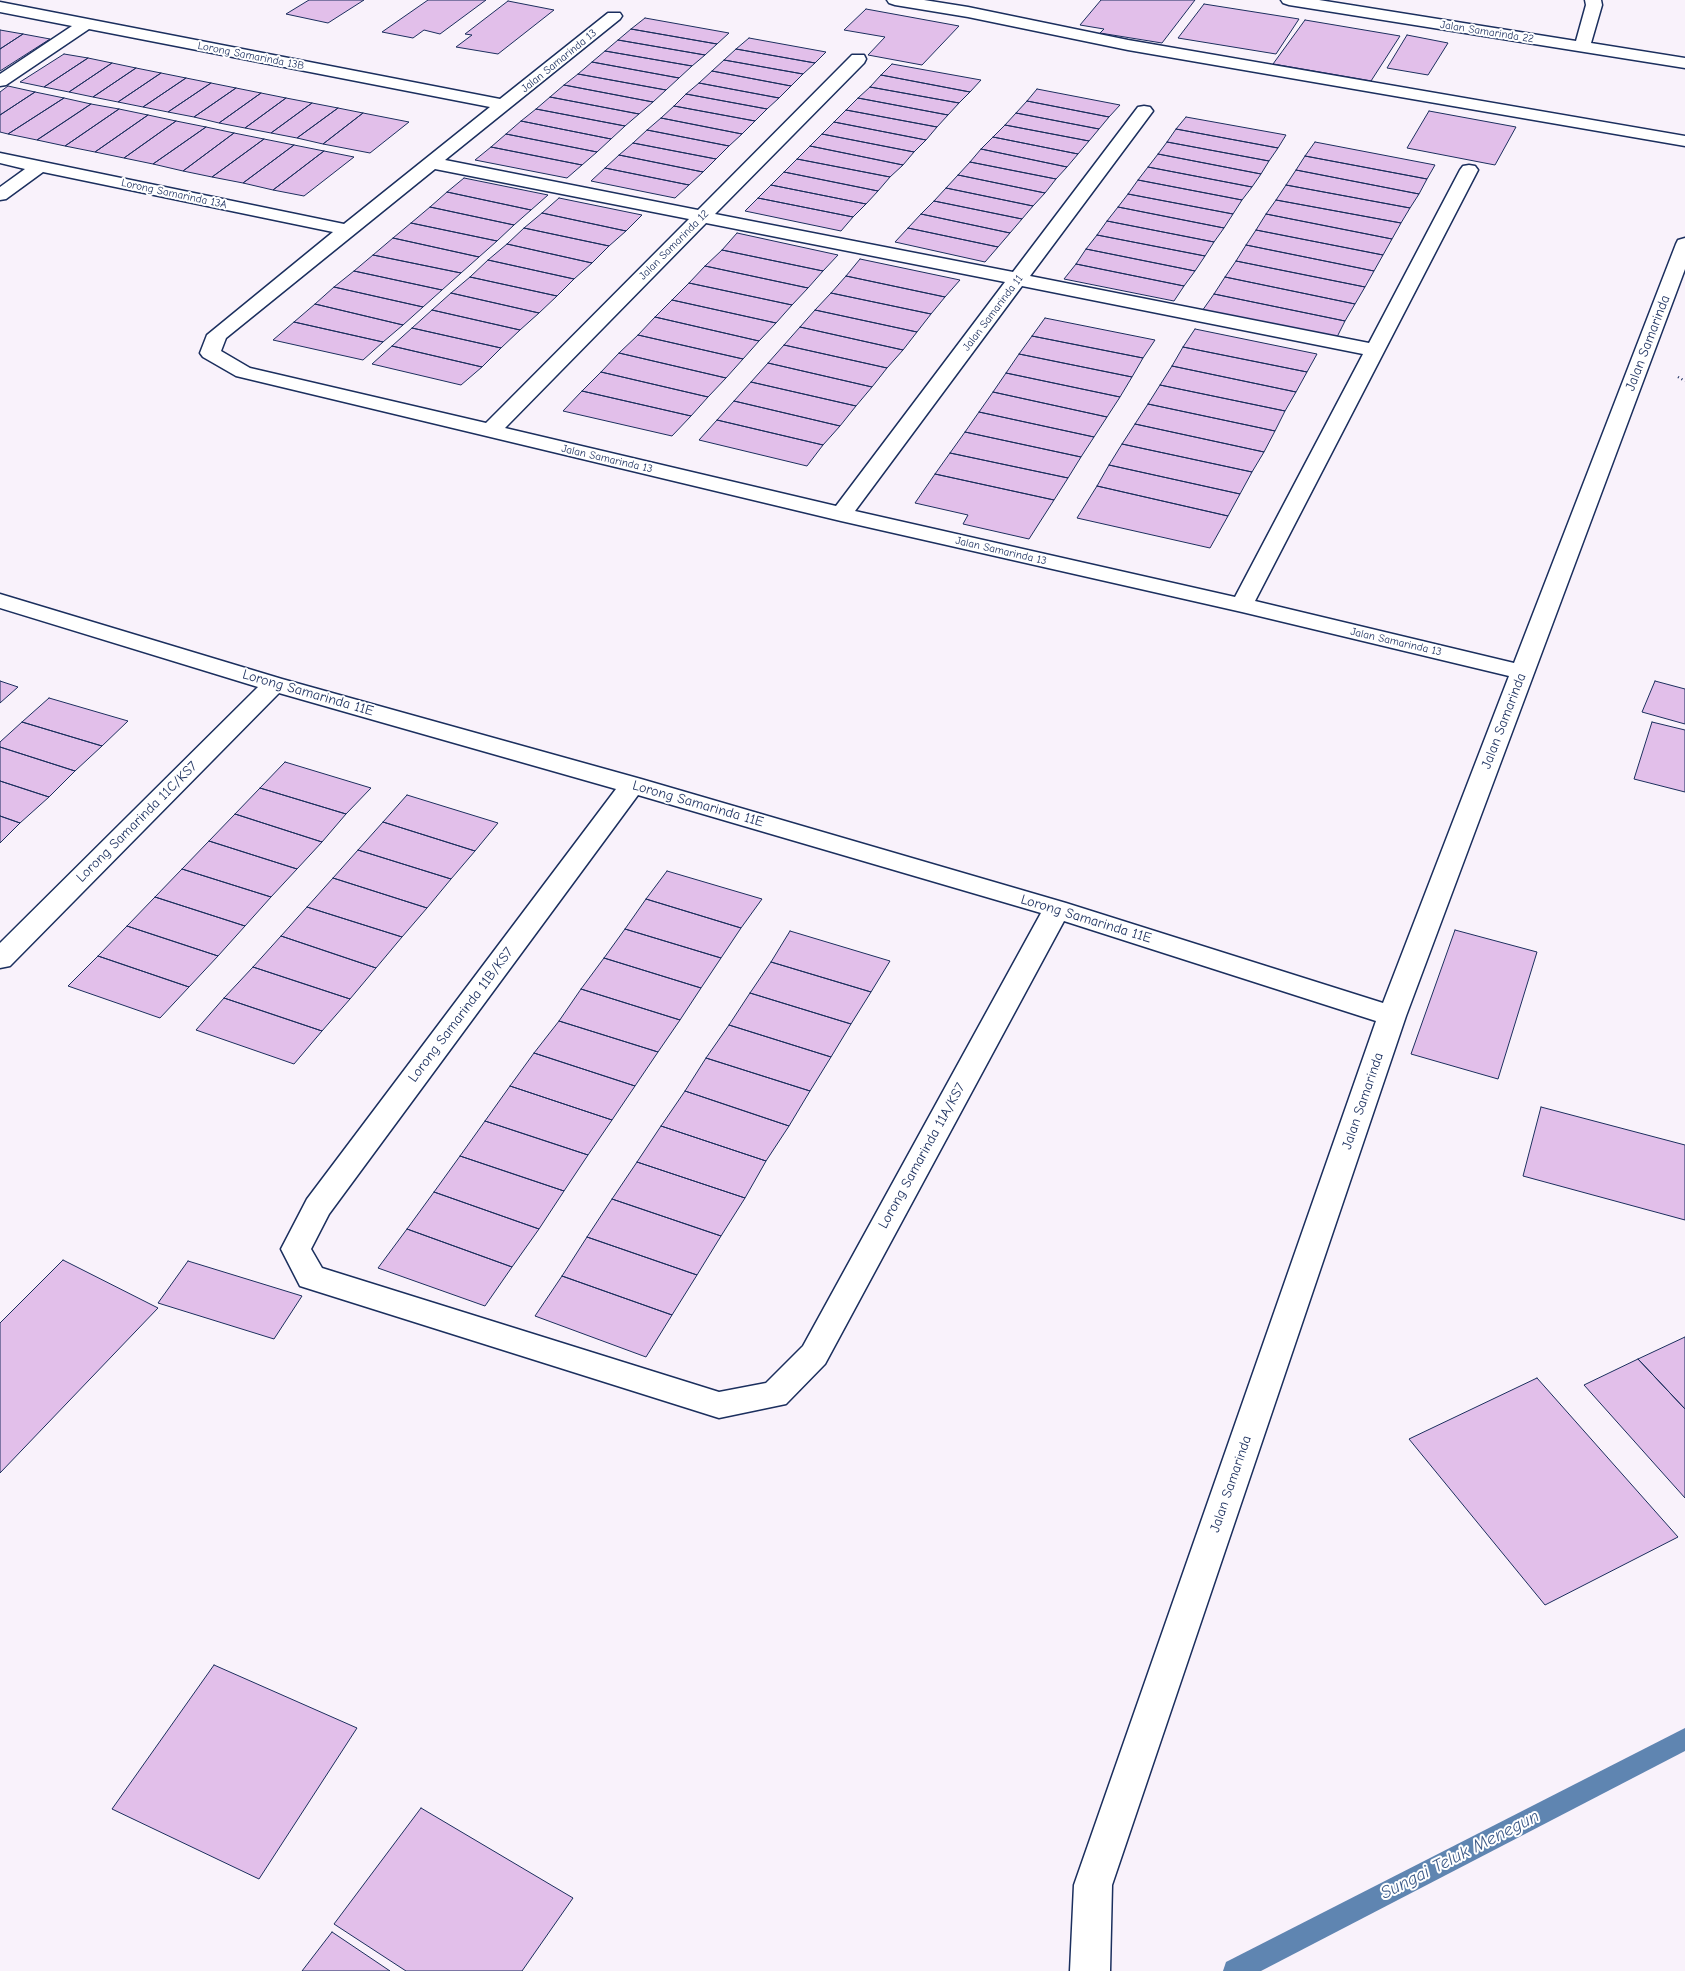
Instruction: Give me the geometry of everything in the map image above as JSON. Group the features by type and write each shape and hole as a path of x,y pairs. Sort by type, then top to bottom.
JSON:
{"street":[{"path":"895,0 1138,46 1678,140"},
{"name":"Jalan Samarinda 22","path":"1289,0 1685,63"},
{"path":"1582,47 1594,5 1593,0"},
{"name":"Lorong Samarinda 13B","path":"10,6 86,24 503,106"},
{"name":"Jalan Samarinda 13","path":"614,16 217,334 210,354 244,372 841,514 1242,605 1523,672"},
{"path":"0,81 86,24"},
{"name":"Jalan Samarinda 12","path":"490,431 858,59"},
{"name":"Jalan Samarinda 11","path":"841,514 1144,110"},
{"name":"Lorong Samarinda 13A","path":"0,158 348,230"},
{"path":"432,163 703,215 1375,350"},
{"path":"0,195 40,166"},
{"path":"1242,605 1469,170"},
{"name":"Jalan Samarinda","path":"1090,1971 1093,1885 1392,1016 1685,244"},
{"name":"Lorong Samarinda 11E","path":"0,600 274,684 632,784 1057,909 1392,1016"},
{"name":"Lorong Samarinda 11C/KS7","path":"0,959 274,684"},
{"name":"Lorong Samarinda 11B/KS7","path":"632,784 318,1207 296,1249 311,1276 719,1405 775,1395"},
{"name":"Lorong Samarinda 11A/KS7","path":"775,1395 814,1355 1057,909"}],"building":[{"path":"309,0 364,0 328,23 286,14"},
{"path":"428,0 486,0 440,34 424,30 413,38 382,32"},
{"path":"1101,0 1195,0 1162,43 1100,33 1104,29 1080,25"},
{"path":"508,1 554,10 498,54 456,47 472,35 465,34"},
{"path":"1204,4 1299,19 1276,54 1178,38"},
{"path":"866,9 959,26 922,65 868,55 885,37 844,30"},
{"path":"645,18 729,33 717,44 631,29"},
{"path":"1305,20 1400,36 1371,81 1273,64"},
{"path":"631,29 717,44 705,55 618,40"},
{"path":"0,30 23,34 0,49"},
{"path":"23,34 50,39 0,71 0,49"},
{"path":"1407,35 1448,43 1428,75 1387,68"},
{"path":"749,38 826,52 815,63 736,49"},
{"path":"618,40 705,55 692,66 605,51"},
{"path":"736,49 815,63 803,74 724,60"},
{"path":"605,51 692,66 679,78 592,62"},
{"path":"64,54 88,58 44,87 20,82"},
{"path":"88,58 112,63 69,92 44,87"},
{"path":"724,60 803,74 791,86 712,71"},
{"path":"592,62 679,78 666,90 578,74"},
{"path":"112,63 136,68 93,97 69,92"},
{"path":"892,64 981,80 970,92 881,75"},
{"path":"136,68 161,73 118,102 93,97"},
{"path":"712,71 791,86 779,98 699,83"},
{"path":"161,73 186,78 143,107 118,102"},
{"path":"578,74 666,90 653,102 564,85"},
{"path":"881,75 970,92 959,103 870,87"},
{"path":"186,78 211,83 168,112 143,107"},
{"path":"211,83 236,88 194,117 168,112"},
{"path":"699,83 779,98 767,109 686,94"},
{"path":"564,85 653,102 639,114 550,97"},
{"path":"8,86 35,92 0,115 0,92"},
{"path":"870,87 959,103 948,115 858,98"},
{"path":"236,88 261,93 219,123 194,117"},
{"path":"1037,89 1120,105 1109,117 1027,101"},
{"path":"35,92 64,98 8,134 0,132 0,115"},
{"path":"261,93 286,98 245,128 219,123"},
{"path":"686,94 767,109 755,121 674,106"},
{"path":"550,97 639,114 625,126 536,109"},
{"path":"64,98 91,104 37,140 8,134"},
{"path":"286,98 312,103 271,133 245,128"},
{"path":"858,98 948,115 937,127 846,110"},
{"path":"1027,101 1109,117 1099,129 1016,113"},
{"path":"312,103 338,108 297,138 271,133"},
{"path":"91,104 119,109 65,146 37,140"},
{"path":"674,106 755,121 742,134 661,118"},
{"path":"338,108 363,113 323,144 297,138"},
{"path":"119,109 148,115 95,152 65,146"},
{"path":"536,109 625,126 611,139 521,121"},
{"path":"846,110 937,127 926,140 834,122"},
{"path":"1429,111 1516,127 1495,165 1407,148"},
{"path":"363,113 409,122 370,153 323,144"},
{"path":"1016,113 1099,129 1089,141 1005,125"},
{"path":"148,115 176,121 124,158 95,152"},
{"path":"1186,117 1286,135 1278,148 1176,129"},
{"path":"661,118 742,134 729,146 647,130"},
{"path":"176,121 206,127 153,164 124,158"},
{"path":"521,121 611,139 597,152 506,134"},
{"path":"834,122 926,140 914,152 822,134"},
{"path":"1005,125 1089,141 1078,154 993,137"},
{"path":"206,127 234,133 183,171 153,164"},
{"path":"1176,129 1278,148 1269,161 1167,142"},
{"path":"647,130 729,146 716,159 633,143"},
{"path":"234,133 264,139 212,177 183,171"},
{"path":"506,134 597,152 582,165 491,147"},
{"path":"822,134 914,152 903,165 810,146"},
{"path":"993,137 1078,154 1067,167 981,149"},
{"path":"264,139 294,145 243,183 212,177"},
{"path":"1167,142 1269,161 1261,174 1158,154"},
{"path":"1315,142 1435,165 1427,179 1305,156"},
{"path":"633,143 716,159 703,172 619,155"},
{"path":"294,145 324,151 273,190 243,183"},
{"path":"810,146 903,165 890,177 797,159"},
{"path":"491,147 582,165 567,178 475,160"},
{"path":"981,149 1067,167 1056,179 970,162"},
{"path":"324,151 354,157 304,196 273,190"},
{"path":"1158,154 1261,174 1252,187 1148,167"},
{"path":"619,155 703,172 689,185 605,168"},
{"path":"1305,156 1427,179 1419,194 1296,170"},
{"path":"797,159 890,177 878,191 784,172"},
{"path":"970,162 1056,179 1045,193 958,175"},
{"path":"1148,167 1252,187 1242,200 1138,180"},
{"path":"605,168 689,185 675,198 591,181"},
{"path":"1296,170 1419,194 1410,208 1286,185"},
{"path":"784,172 878,191 866,204 771,185"},
{"path":"958,175 1045,193 1033,206 946,188"},
{"path":"464,178 548,195 531,210 447,192"},
{"path":"1138,180 1242,200 1233,214 1128,194"},
{"path":"771,185 866,204 853,217 758,198"},
{"path":"1286,185 1410,208 1401,223 1276,200"},
{"path":"946,188 1033,206 1022,219 934,201"},
{"path":"447,192 531,210 514,225 430,207"},
{"path":"1128,194 1233,214 1224,228 1118,207"},
{"path":"559,198 642,215 626,231 542,213"},
{"path":"758,198 853,217 841,231 745,211"},
{"path":"1276,200 1401,223 1392,239 1266,214"},
{"path":"934,201 1022,219 1010,233 921,214"},
{"path":"430,207 514,225 497,241 411,223"},
{"path":"1118,207 1224,228 1214,242 1107,221"},
{"path":"542,213 626,231 609,246 524,228"},
{"path":"921,214 1010,233 998,247 908,228"},
{"path":"1266,214 1392,239 1383,255 1256,230"},
{"path":"1107,221 1214,242 1205,256 1097,235"},
{"path":"411,223 497,241 479,257 393,238"},
{"path":"524,228 609,246 592,263 507,244"},
{"path":"908,228 998,247 985,262 895,242"},
{"path":"1256,230 1383,255 1374,271 1246,245"},
{"path":"737,233 838,255 823,271 722,250"},
{"path":"1097,235 1205,256 1195,271 1086,249"},
{"path":"393,238 479,257 461,273 373,255"},
{"path":"507,244 592,263 574,279 488,260"},
{"path":"1246,245 1374,271 1365,287 1236,261"},
{"path":"1086,249 1195,271 1184,286 1076,264"},
{"path":"722,250 823,271 808,288 705,266"},
{"path":"373,255 461,273 442,290 354,271"},
{"path":"860,259 960,280 945,297 846,276"},
{"path":"488,260 574,279 557,296 470,277"},
{"path":"1236,261 1365,287 1355,304 1225,277"},
{"path":"1076,264 1184,286 1174,301 1064,279"},
{"path":"705,266 808,288 792,305 689,283"},
{"path":"354,271 442,290 423,307 334,287"},
{"path":"846,276 945,297 931,314 831,293"},
{"path":"470,277 557,296 539,313 451,293"},
{"path":"1225,277 1355,304 1345,321 1214,294"},
{"path":"689,283 792,305 776,323 672,300"},
{"path":"334,287 423,307 403,325 315,304"},
{"path":"451,293 539,313 520,330 432,310"},
{"path":"831,293 931,314 917,332 815,310"},
{"path":"1214,294 1345,321 1336,339 1202,311"},
{"path":"672,300 776,323 759,341 655,317"},
{"path":"315,304 403,325 383,342 294,322"},
{"path":"432,310 520,330 501,348 412,328"},
{"path":"815,310 917,332 903,350 800,327"},
{"path":"655,317 759,341 743,359 638,335"},
{"path":"1045,318 1155,340 1143,358 1032,336"},
{"path":"294,322 383,342 363,360 273,340"},
{"path":"800,327 903,350 887,368 784,345"},
{"path":"412,328 501,348 482,367 392,346"},
{"path":"1195,329 1317,354 1307,372 1183,347"},
{"path":"638,335 743,359 726,378 619,353"},
{"path":"1032,336 1143,358 1132,377 1019,354"},
{"path":"784,345 887,368 872,387 768,363"},
{"path":"392,346 482,367 461,385 372,364"},
{"path":"1183,347 1307,372 1296,392 1172,366"},
{"path":"619,353 726,378 708,397 601,372"},
{"path":"1019,354 1132,377 1120,397 1006,373"},
{"path":"768,363 872,387 856,406 751,382"},
{"path":"1172,366 1296,392 1285,411 1160,385"},
{"path":"601,372 708,397 691,416 582,391"},
{"path":"1006,373 1120,397 1107,417 993,392"},
{"path":"751,382 856,406 840,426 734,401"},
{"path":"1160,385 1285,411 1275,431 1148,404"},
{"path":"582,391 691,416 672,436 563,411"},
{"path":"993,392 1107,417 1094,437 979,412"},
{"path":"734,401 840,426 823,445 717,420"},
{"path":"1148,404 1275,431 1264,452 1135,424"},
{"path":"979,412 1094,437 1081,457 965,432"},
{"path":"717,420 823,445 807,466 699,440"},
{"path":"1135,424 1264,452 1252,472 1122,444"},
{"path":"965,432 1081,457 1068,478 950,453"},
{"path":"1122,444 1252,472 1240,494 1109,465"},
{"path":"950,453 1068,478 1054,500 935,474"},
{"path":"1109,465 1240,494 1228,516 1097,486"},
{"path":"935,474 1054,500 1029,539 963,524 968,515 915,503"},
{"path":"1097,486 1228,516 1210,548 1077,518"},
{"path":"0,681 18,687 0,703"},
{"path":"1655,681 1685,689 1685,724 1642,712"},
{"path":"49,698 128,721 102,746 22,722"},
{"path":"22,722 102,746 75,771 0,747 0,742"},
{"path":"1652,722 1685,730 1685,792 1634,779"},
{"path":"0,747 75,771 49,797 0,781"},
{"path":"285,762 371,788 346,814 260,788"},
{"path":"0,781 49,797 20,823 0,816"},
{"path":"260,788 346,814 322,842 235,814"},
{"path":"407,795 498,823 475,851 383,822"},
{"path":"235,814 322,842 297,869 209,841"},
{"path":"0,816 20,823 0,843"},
{"path":"383,822 475,851 451,879 358,850"},
{"path":"209,841 297,869 271,897 182,869"},
{"path":"358,850 451,879 427,908 333,878"},
{"path":"182,869 271,897 245,926 155,897"},
{"path":"667,871 762,899 741,928 646,899"},
{"path":"333,878 427,908 402,937 307,907"},
{"path":"155,897 245,926 218,956 127,926"},
{"path":"646,899 741,928 721,958 625,929"},
{"path":"307,907 402,937 376,968 281,936"},
{"path":"127,926 218,956 189,987 98,956"},
{"path":"625,929 721,958 701,988 604,958"},
{"path":"1455,930 1537,952 1498,1079 1411,1054"},
{"path":"790,931 890,961 871,992 771,962"},
{"path":"281,936 376,968 350,999 253,967"},
{"path":"98,956 189,987 160,1018 68,986"},
{"path":"604,958 701,988 680,1020 581,989"},
{"path":"771,962 871,992 851,1024 750,993"},
{"path":"253,967 350,999 322,1031 224,998"},
{"path":"581,989 680,1020 658,1052 559,1021"},
{"path":"750,993 851,1024 831,1057 729,1025"},
{"path":"224,998 322,1031 294,1064 196,1030"},
{"path":"559,1021 658,1052 635,1086 534,1053"},
{"path":"729,1025 831,1057 810,1091 706,1058"},
{"path":"534,1053 635,1086 612,1120 510,1086"},
{"path":"706,1058 810,1091 789,1126 685,1091"},
{"path":"510,1086 612,1120 588,1155 485,1121"},
{"path":"685,1091 789,1126 766,1161 661,1126"},
{"path":"1541,1107 1685,1145 1685,1220 1523,1176"},
{"path":"485,1121 588,1155 564,1191 460,1156"},
{"path":"661,1126 766,1161 745,1198 637,1162"},
{"path":"460,1156 564,1191 539,1229 434,1192"},
{"path":"637,1162 745,1198 721,1236 612,1199"},
{"path":"434,1192 539,1229 512,1267 407,1229"},
{"path":"612,1199 721,1236 697,1275 587,1237"},
{"path":"407,1229 512,1267 485,1306 378,1268"},
{"path":"587,1237 697,1275 672,1315 562,1276"},
{"path":"63,1260 158,1308 0,1473 0,1323"},
{"path":"188,1261 302,1296 274,1339 158,1303"},
{"path":"562,1276 672,1315 646,1357 535,1316"},
{"path":"1685,1337 1685,1409 1638,1359"},
{"path":"1638,1359 1685,1409 1685,1498 1584,1385"},
{"path":"1537,1378 1678,1537 1545,1605 1409,1439"},
{"path":"214,1665 357,1728 259,1879 112,1809"},
{"path":"421,1808 573,1898 522,1971 406,1971 334,1924"},
{"path":"332,1932 390,1971 302,1971"}],"waterway":[{"name":"Sungai Teluk Menegun","path":"1235,1971 1685,1739"}]}
